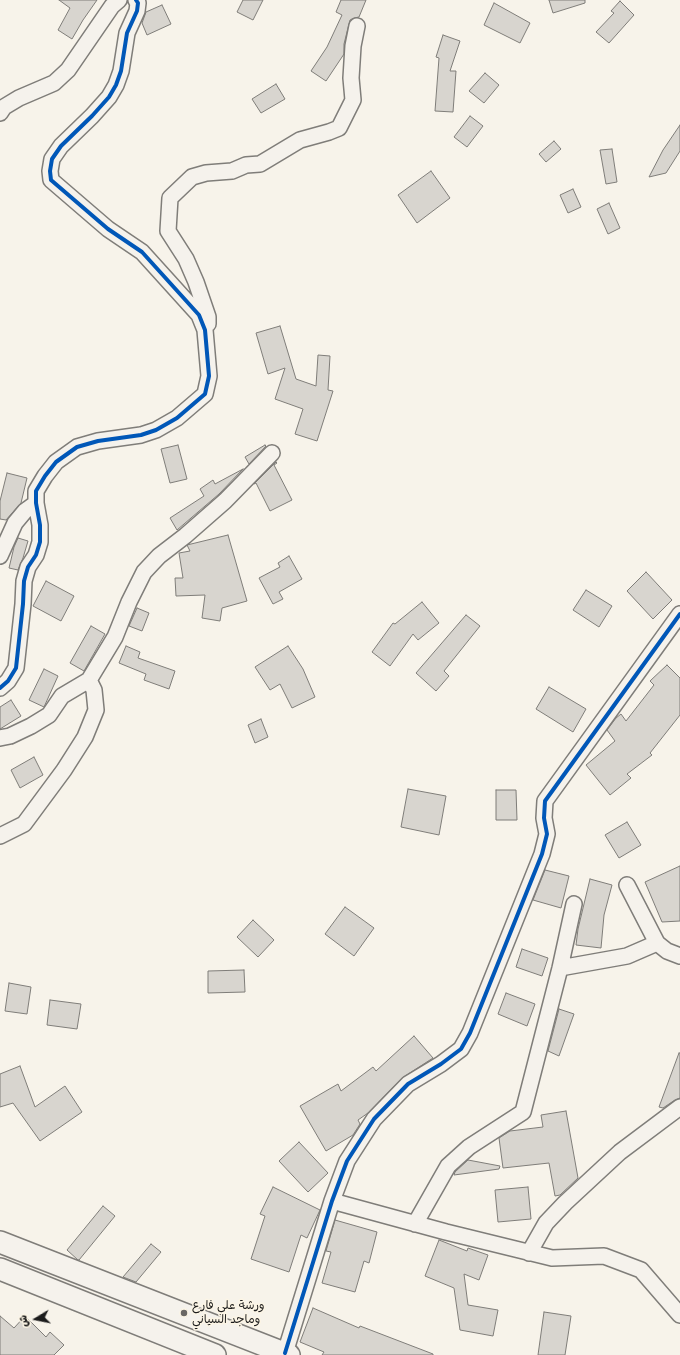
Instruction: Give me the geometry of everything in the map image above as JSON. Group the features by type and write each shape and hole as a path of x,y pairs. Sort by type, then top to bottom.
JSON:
{"main road":[{"path":"0,1242 287,1354"},
{"path":"0,1269 215,1355"},
{"path":"114,1315 123,1290"}],"street":[{"path":"0,113 4,107 19,98 54,83 68,70 112,6 119,0"},
{"path":"0,688 8,681 16,668 24,581 28,567 36,555 40,542 40,525 36,503 36,491 45,476 56,462 77,447 141,435 156,430 177,418 205,394 209,376 205,330 199,315 142,252 108,229 51,180 50,171 52,159 61,146 109,97 116,85 121,71 127,33 137,11 138,3 136,0"},
{"path":"205,330 208,326 208,317 196,282 186,259 168,231 170,198 192,177 206,173 232,171 246,165 260,164 300,140 339,128 353,100 351,78 353,46 357,26"},
{"path":"0,738 10,736 49,715 62,696 89,680 115,637 144,572 159,556 185,536 225,501 272,453"},
{"path":"0,556 15,523 25,511 36,503"},
{"path":"287,1354 332,1201 347,1161 374,1119 408,1084 441,1064 461,1049 470,1034 542,854 546,834 544,818 545,801 680,614"},
{"path":"0,836 24,824 64,770 85,737 96,710 94,690 89,680"},
{"path":"627,885 657,943 667,951 680,956"},
{"path":"415,1224 448,1166 469,1147 523,1112 560,968 574,904"},
{"path":"560,968 627,956 657,943"},
{"path":"529,1253 546,1223 565,1203 620,1152 680,1107"},
{"path":"332,1201 415,1224 552,1258 604,1256 641,1270 680,1315"}],"building":[{"path":"59,0 97,0 72,39 58,30 70,8"},
{"path":"243,0 263,0 253,20 237,12"},
{"path":"341,0 366,0 359,17 350,20 344,44 344,54 326,81 311,71 327,47 342,15 336,12"},
{"path":"549,0 585,0 585,3 553,13"},
{"path":"620,1 634,15 609,43 596,32 614,13 611,11"},
{"path":"494,3 530,23 520,43 484,25"},
{"path":"162,5 171,24 147,35 142,23 146,12"},
{"path":"443,35 460,41 450,71 456,71 453,112 435,111 439,58 436,57"},
{"path":"485,73 499,85 484,103 469,91"},
{"path":"276,84 285,99 261,113 252,99"},
{"path":"470,116 483,126 467,147 454,137"},
{"path":"680,125 680,151 666,173 649,177 663,150"},
{"path":"554,141 561,149 546,162 539,154"},
{"path":"612,149 617,182 606,184 600,150"},
{"path":"431,171 450,198 417,223 398,195"},
{"path":"573,189 581,207 568,213 560,195"},
{"path":"609,203 620,228 608,234 597,209"},
{"path":"280,326 296,379 316,386 318,355 330,356 328,390 333,391 317,441 295,434 303,409 275,399 285,368 268,374 256,333"},
{"path":"178,445 187,479 170,483 161,449"},
{"path":"265,445 266,446 249,464 245,457"},
{"path":"276,462 277,463 274,465 292,500 270,511 256,483 254,484"},
{"path":"243,469 219,494 177,530 170,518 204,496 200,489 213,480 215,484"},
{"path":"7,473 27,478 21,503 6,520 0,519 0,501"},
{"path":"228,535 247,601 222,608 220,621 202,618 205,595 176,596 175,578 183,578 179,553 190,551 187,545"},
{"path":"18,538 28,541 18,570 9,568 14,547"},
{"path":"289,556 302,579 279,592 283,599 273,604 259,578 280,567 278,563"},
{"path":"646,572 672,600 653,619 627,591"},
{"path":"46,581 74,596 61,621 33,606"},
{"path":"586,590 612,606 599,627 573,610"},
{"path":"422,602 439,623 418,640 413,634 390,666 372,652 393,623 395,624"},
{"path":"137,608 149,613 142,631 129,626"},
{"path":"466,615 480,626 444,671 449,676 436,691 416,673"},
{"path":"91,626 105,634 84,671 70,663"},
{"path":"126,646 140,652 138,658 175,671 169,689 144,680 146,674 119,663"},
{"path":"288,646 303,669 315,697 292,708 280,684 270,690 255,667"},
{"path":"667,665 680,678 680,715 650,753 652,755 627,774 631,778 610,795 586,765 615,741 607,730 621,714 626,721 654,685 650,681"},
{"path":"44,669 58,676 44,707 29,700"},
{"path":"549,687 586,709 573,732 536,709"},
{"path":"11,700 21,716 0,729 0,707"},
{"path":"261,719 268,737 255,743 248,725"},
{"path":"34,757 43,775 20,788 11,770"},
{"path":"408,789 446,796 439,835 401,827"},
{"path":"496,790 516,790 517,820 496,820"},
{"path":"627,822 641,845 619,858 605,835"},
{"path":"680,866 680,921 662,922 645,882"},
{"path":"545,870 569,876 561,908 533,900"},
{"path":"590,879 612,885 604,915 601,948 576,945 578,929"},
{"path":"345,907 374,928 354,956 325,934"},
{"path":"253,920 274,940 258,957 237,937"},
{"path":"522,949 548,958 542,976 516,967"},
{"path":"244,970 245,992 208,993 208,971"},
{"path":"9,983 31,987 27,1014 5,1011"},
{"path":"506,993 535,1004 527,1026 498,1014"},
{"path":"50,1000 81,1004 77,1029 47,1025"},
{"path":"559,1009 574,1014 559,1056 548,1051"},
{"path":"414,1036 433,1058 402,1078 368,1113 358,1120 360,1124 353,1135 326,1151 300,1106 338,1084 341,1091 373,1067 376,1071"},
{"path":"679,1053 680,1098 663,1108 659,1107"},
{"path":"20,1066 35,1107 65,1086 82,1112 40,1141 13,1103 0,1107 0,1074"},
{"path":"566,1111 578,1178 560,1195 555,1196 549,1163 503,1168 499,1138 510,1131 543,1127 541,1115"},
{"path":"299,1142 328,1173 308,1192 279,1161"},
{"path":"468,1160 500,1166 499,1169 454,1175 455,1172"},
{"path":"273,1187 320,1210 307,1238 301,1235 289,1272 251,1259 265,1216 260,1214"},
{"path":"528,1187 531,1219 498,1222 495,1190"},
{"path":"103,1206 115,1216 78,1260 67,1250"},
{"path":"335,1220 377,1232 369,1263 364,1261 355,1292 322,1283 331,1252 326,1251"},
{"path":"439,1240 467,1251 468,1248 488,1255 479,1280 464,1274 468,1305 498,1310 493,1336 460,1330 454,1288 425,1276"},
{"path":"151,1244 161,1252 136,1282 123,1277"},
{"path":"313,1308 359,1328 360,1326 433,1355 322,1355 324,1352 300,1342"},
{"path":"544,1312 571,1316 565,1355 538,1355"},
{"path":"0,1316 14,1328 25,1316 46,1337 50,1332 64,1345 54,1355 0,1355"}],"cycle path":[{"path":"0,688 8,681 16,668 24,581 28,567 36,555 40,542 40,525 36,503 36,491 45,476 56,462 77,447 98,441 141,435 156,430 177,418 205,394 209,376 205,330 199,315 142,252 108,229 51,180 50,171 52,159 61,146 109,97 116,85 121,71 127,33 137,11 138,3 136,0"},
{"path":"285,1353 332,1201 347,1161 374,1119 408,1084 441,1064 461,1049 470,1033 542,854 547,834 544,818 545,801 680,614"}],"place":[{"name":"ورشة علي فارع وماجد السياني","path":"184,1313"}]}
